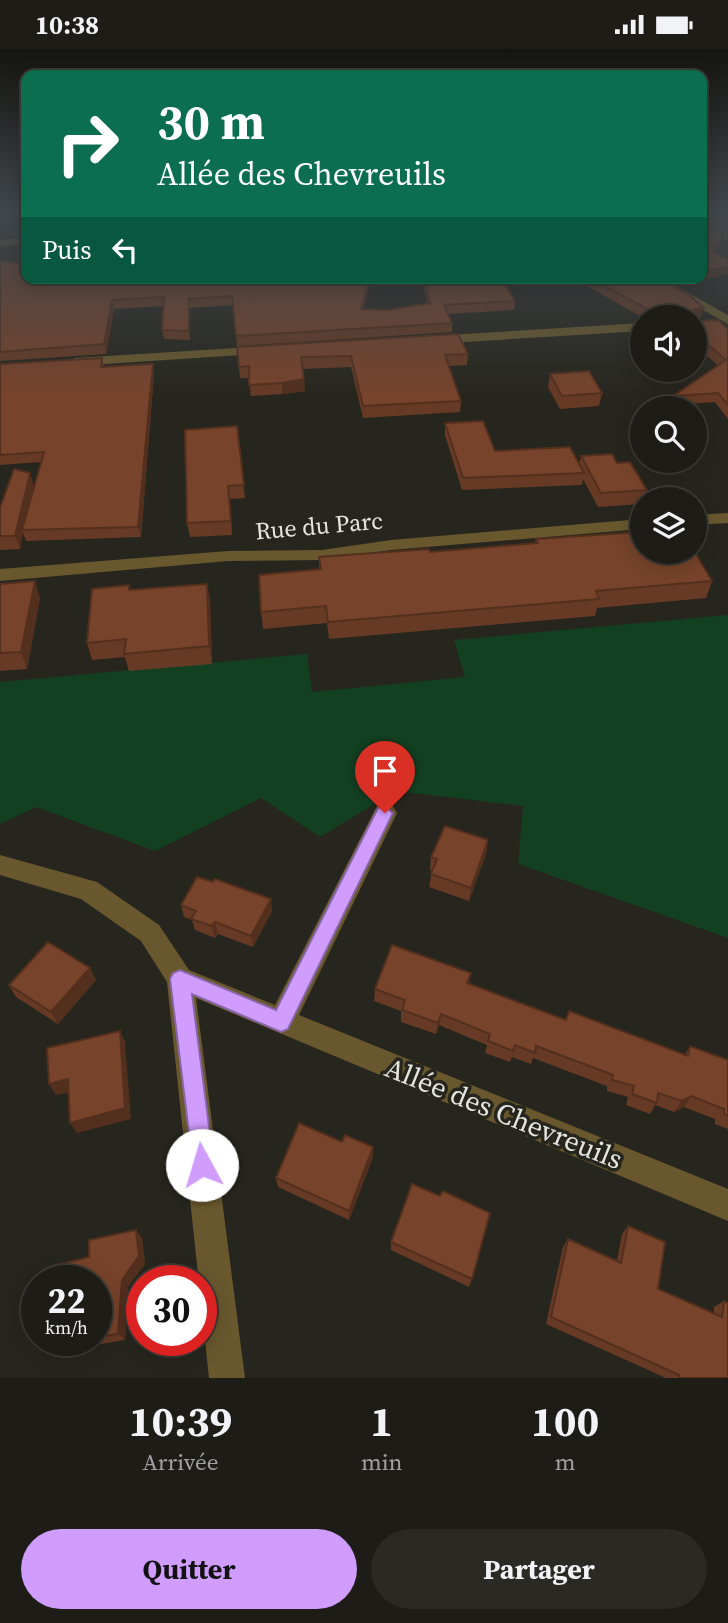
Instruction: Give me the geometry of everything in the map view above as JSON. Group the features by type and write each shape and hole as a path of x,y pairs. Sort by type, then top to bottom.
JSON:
{"street":[{"path":"663,284 728,321"},
{"path":"707,323 728,321"},
{"path":"419,341 630,328"},
{"path":"56,363 279,349"},
{"path":"707,519 728,518"},
{"name":"Rue du Parc","path":"0,575 228,556 322,555 391,545 630,525"},
{"path":"281,1022 385,813"},
{"path":"0,865 88,890 150,933 180,979 227,1378"},
{"name":"Allée des Chevreuils","path":"180,979 728,1205"}],"green space":[{"path":"728,615 728,938 518,864 523,806 396,791 320,837 261,798 155,851 36,807 0,824 0,682 307,654 312,692 465,677 454,640"}],"building":[{"path":"0,273 21,273 21,284 368,284 361,309 387,310 430,303 425,284 505,284 515,301 444,305 452,323 236,336 232,296 189,299 189,331 162,330 164,297 112,300 104,344 0,352"},
{"path":"601,284 669,284 700,305 640,305"},
{"path":"707,320 718,320 728,329 728,405 718,393 673,396 694,382 707,382 707,373 726,360 707,344"},
{"path":"458,334 468,354 445,355 461,401 363,406 351,356 301,357 304,379 282,383 249,385 249,366 239,367 237,347"},
{"path":"102,358 101,367 153,364 138,527 22,530 44,452 0,455 0,364"},
{"path":"589,371 602,393 562,396 550,374"},
{"path":"483,421 495,451 570,447 584,473 463,478 445,423"},
{"path":"237,426 244,485 228,486 231,521 187,523 185,430"},
{"path":"612,454 617,463 630,462 630,473 637,473 645,487 601,493 581,456"},
{"path":"14,469 30,473 15,536 0,536 0,508"},
{"path":"630,533 630,564 702,564 712,581 596,591 599,599 328,622 326,606 261,612 259,575 321,569 319,557 538,543 536,539"},
{"path":"35,581 21,652 0,653 0,584"},
{"path":"207,584 209,646 124,654 126,639 87,643 92,589 129,585 129,590"},
{"path":"445,826 488,840 471,888 431,874 437,859 431,857"},
{"path":"197,877 213,882 215,879 271,899 251,936 215,922 212,926 191,919 196,911 181,905"},
{"path":"48,942 90,968 51,1012 9,985"},
{"path":"392,945 471,973 467,983 566,1020 569,1011 688,1056 690,1046 728,1060 728,1116 724,1114 724,1109 691,1096 682,1101 658,1093 657,1103 632,1094 634,1086 612,1080 613,1075 536,1046 535,1053 515,1045 513,1051 488,1041 490,1034 441,1014 438,1023 402,1010 405,1000 375,989"},
{"path":"120,1031 125,1108 70,1123 68,1079 49,1084 47,1048"},
{"path":"299,1123 342,1142 345,1135 373,1147 349,1211 276,1178"},
{"path":"412,1184 440,1196 443,1191 490,1213 472,1279 391,1242"},
{"path":"628,1226 665,1242 658,1289 722,1317 724,1301 728,1303 728,1378 679,1378 679,1375 551,1317 568,1239 621,1263"},
{"path":"136,1230 139,1256 133,1265 126,1265 126,1274 122,1280 118,1334 112,1335 112,1265 56,1265 89,1257 89,1240"}],"route":[{"path":"202,1165 180,979 281,1022 385,813"}]}
